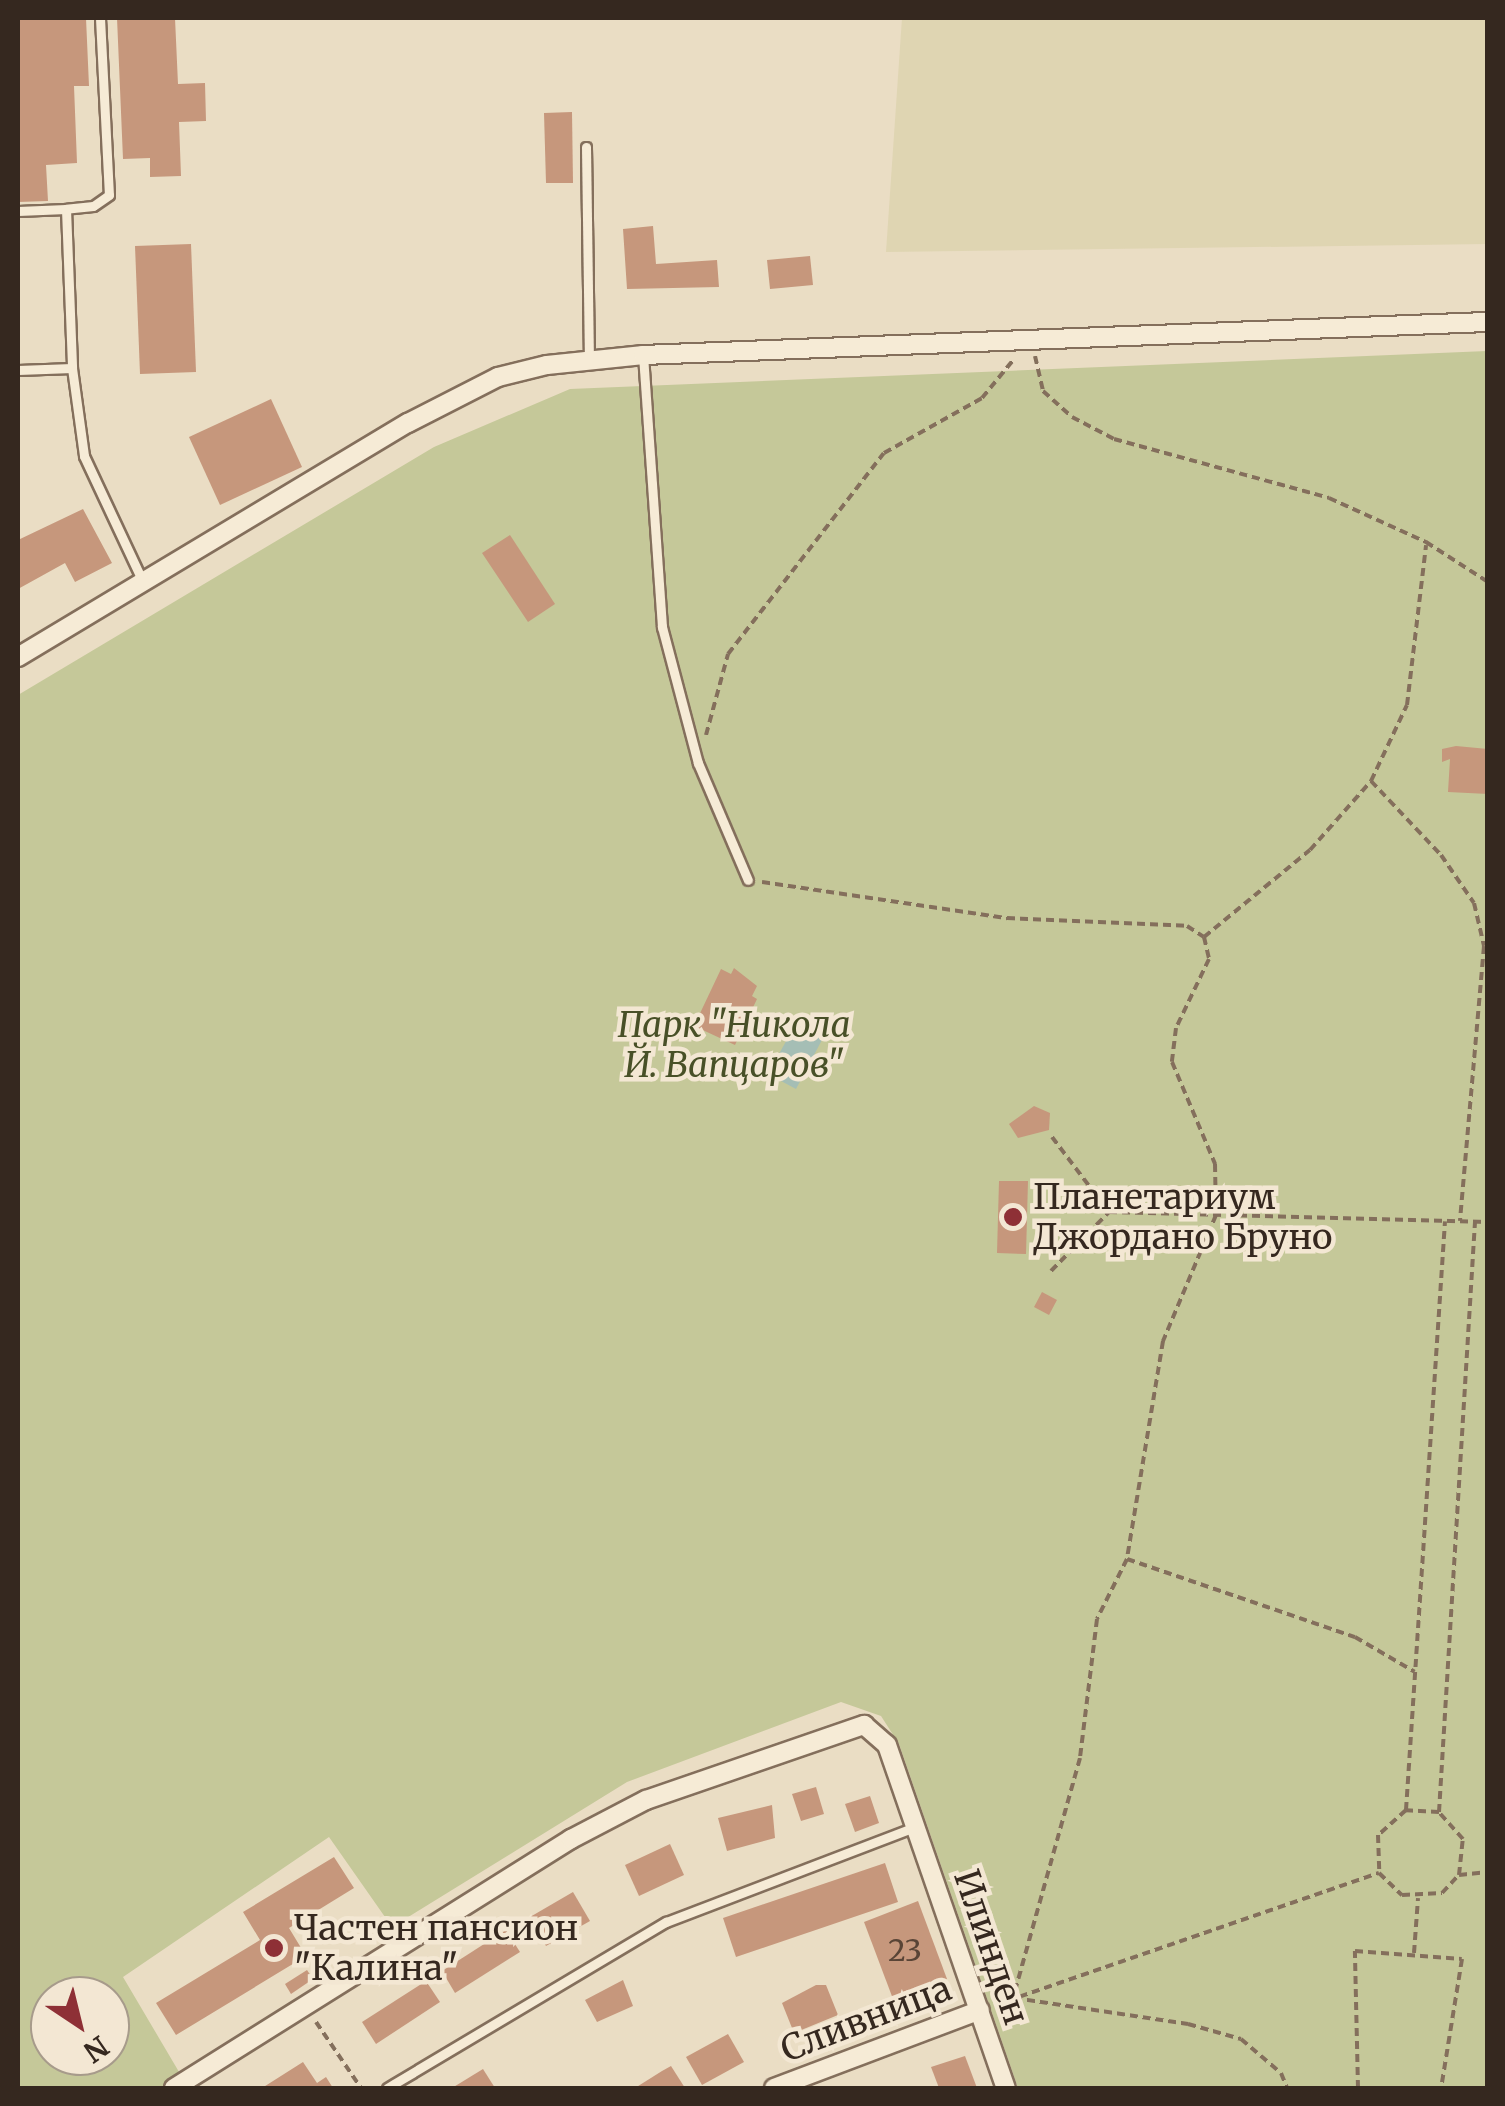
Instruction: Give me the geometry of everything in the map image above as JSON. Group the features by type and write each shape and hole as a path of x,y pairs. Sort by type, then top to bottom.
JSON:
{"street":[{"path":"18,657 142,580 460,395 498,377 589,358 643,354 1488,322"},
{"name":"Илинден","path":"305,2005 571,1838 646,1800 851,1727 878,1732 887,1745 1006,2088"},
{"path":"174,2088 305,2005"},
{"name":"Сливница","path":"774,2088 980,2010"}],"lane":[{"path":"18,211 93,206 109,194 100,18"},
{"path":"586,147 589,358"},
{"path":"66,208 72,368 84,456 142,580"},
{"path":"643,354 662,627 698,763 748,880"},
{"path":"18,370 72,368"},
{"path":"387,2088 666,1922 915,1828"}],"path":[{"path":"1031,338 1043,391 1072,417 1114,439 1329,498 1426,542 1488,582"},
{"path":"698,763 728,654 884,453 982,398 1031,338"},
{"path":"1204,937 1310,850 1372,781 1407,705 1426,542"},
{"path":"1372,781 1441,855 1474,902 1484,946 1460,1221"},
{"path":"748,880 1007,918 1187,926 1204,937 1209,959 1176,1028 1172,1062 1215,1164 1216,1215 1163,1341 1127,1559 1097,1620 1080,1758 1013,1998"},
{"path":"1052,1138 1110,1212"},
{"path":"1051,1271 1110,1212 1488,1222"},
{"path":"1445,1220 1406,1810 1378,1835 1378,1873 1402,1895 1418,1898 1442,1893 1459,1876 1488,1872"},
{"path":"1439,1812 1474,1221"},
{"path":"1127,1559 1355,1636 1415,1672"},
{"path":"1406,1810 1439,1812 1463,1839 1459,1876"},
{"path":"1013,1998 1378,1873"},
{"path":"1414,1955 1418,1898"},
{"path":"1358,2088 1354,1951 1462,1959 1442,2088"},
{"path":"1013,1998 1188,2024 1241,2039 1281,2073 1288,2088"},
{"path":"305,2005 361,2088"}],"shaded area":[{"path":"902,18 1487,18 1487,244 886,252"}],"green space":[{"name":"Парк \"Никола Й. Вапцаров\"","path":"1487,351 1487,2088 1018,2088 899,1744 881,1716 841,1702 627,1782 392,1927 329,1837 124,1976 30,1976 30,2076 130,2076 130,1989 182,2077 163,2088 18,2088 18,695 434,447 570,389"}],"water":[{"path":"796,1023 823,1038 796,1089 768,1074"}],"building":[{"path":"18,18 86,18 89,86 74,86 77,163 46,165 48,201 18,202"},
{"path":"117,18 175,18 178,84 205,83 206,121 179,122 181,176 150,177 150,158 123,159"},
{"path":"572,112 573,183 546,183 544,113"},
{"path":"653,226 656,264 717,260 719,287 627,289 623,229"},
{"path":"191,244 196,372 140,374 135,246"},
{"path":"810,256 813,285 770,289 767,260"},
{"path":"271,399 302,467 220,505 189,437"},
{"path":"83,509 112,563 75,582 65,563 18,589 18,540"},
{"path":"510,535 555,604 528,622 482,553"},
{"path":"1442,749 1488,749 1488,794 1448,792 1450,759 1442,762"},
{"path":"734,968 757,986 752,996 757,999 735,1045 694,1026 721,969 731,974"},
{"path":"1034,1106 1050,1113 1049,1130 1018,1138 1009,1124"},
{"name":"Планетариум Джордано Бруно","path":"999,1181 1028,1181 1026,1254 997,1253"},
{"path":"1042,1292 1057,1300 1049,1315 1034,1307"},
{"path":"816,1787 824,1814 801,1821 792,1794"},
{"path":"870,1796 879,1823 855,1832 845,1804"},
{"path":"772,1805 775,1838 727,1851 718,1818"},
{"path":"670,1844 684,1875 639,1896 625,1865"},
{"name":"Частен пансион \"Калина\"","path":"334,1857 354,1888 289,1928 306,1956 176,2035 156,2003 260,1940 243,1912"},
{"path":"885,1863 898,1902 736,1957 723,1918"},
{"path":"573,1892 590,1921 546,1946 530,1917"},
{"path":"918,1901 947,1979 893,1999 864,1922"},
{"path":"506,1930 520,1952 455,1993 442,1971"},
{"path":"307,1970 313,1979 291,1994 285,1984"},
{"path":"623,1980 633,2006 597,2022 585,2000"},
{"path":"426,1981 440,2002 376,2044 362,2022"},
{"path":"816,1985 826,1985 838,2015 794,2033 782,2003"},
{"path":"728,2034 744,2062 702,2085 686,2057"},
{"path":"965,2056 977,2088 939,2088 931,2067"},
{"path":"303,2062 317,2083 326,2077 333,2088 262,2088"},
{"path":"671,2066 685,2088 635,2088 662,2071"},
{"path":"483,2069 495,2088 452,2088"}],"place":[{"name":"Планетариум Джордано Бруно","path":"1013,1217"},
{"name":"Частен пансион \"Калина\"","path":"274,1948"}]}
